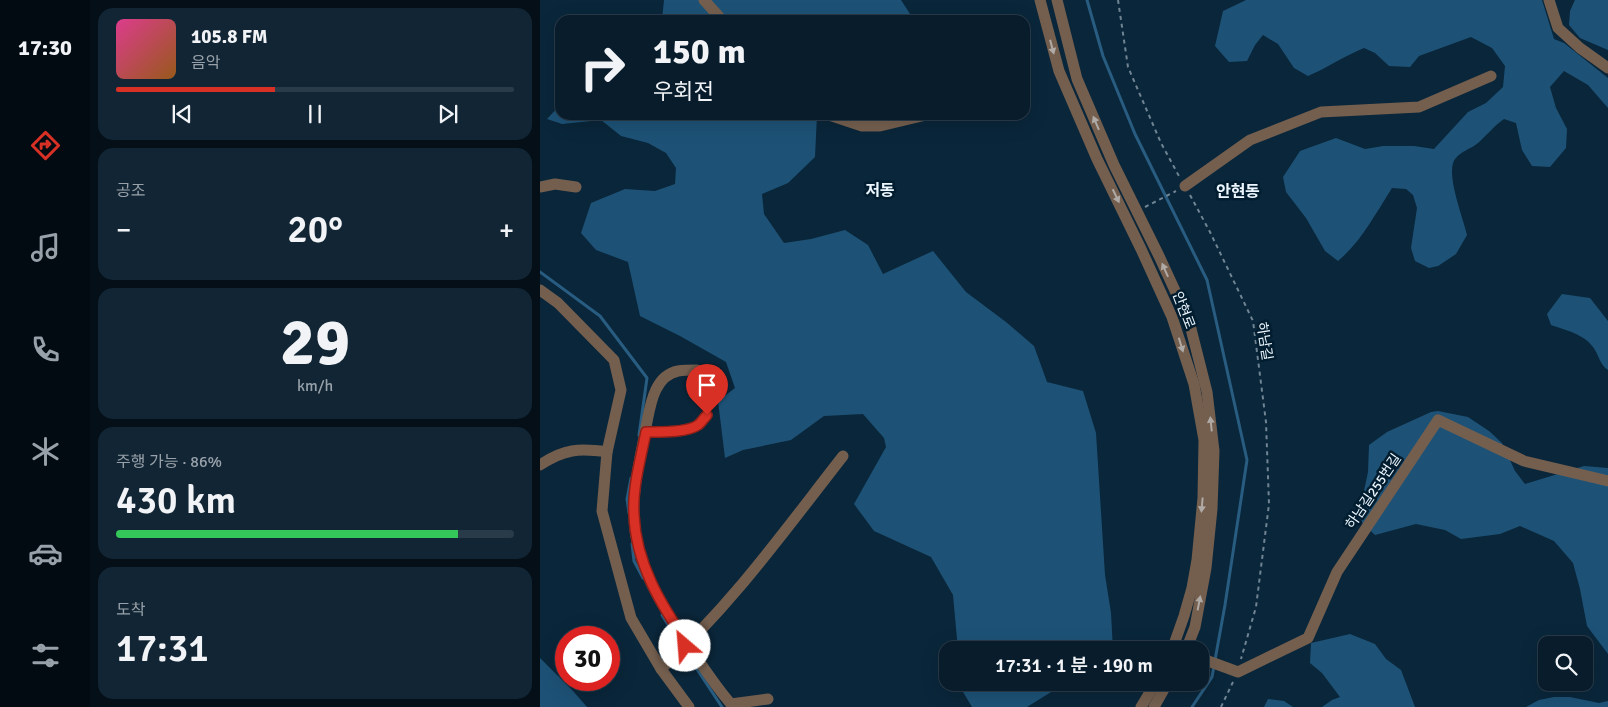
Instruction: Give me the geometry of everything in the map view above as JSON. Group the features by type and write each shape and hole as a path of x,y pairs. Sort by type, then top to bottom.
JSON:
{"street":[{"path":"704,0 718,15"},
{"name":"안현로","path":"1040,0 1059,70 1097,159 1142,249 1172,317 1194,384 1204,440 1203,498 1192,588 1178,641"},
{"name":"안현로","path":"1056,0 1077,79 1114,165 1189,321 1208,392 1214,450 1212,509 1204,577 1195,627 1190,641"},
{"path":"1549,0 1558,28 1580,48 1608,68"},
{"path":"1183,187 1250,140 1321,112 1418,107 1491,76"},
{"path":"845,120 862,126 880,126 905,120"},
{"path":"540,187 555,184 576,188"},
{"path":"540,290 558,303 614,360 621,390 607,452 602,511 631,618 661,669 689,707"},
{"path":"697,370 676,371 663,379 652,396 638,475 634,514 637,543 647,576 684,648 719,690 731,704 768,699"},
{"path":"646,432 667,432 688,428 698,425 707,415"},
{"name":"하남길255번길","path":"1234,671 1308,638 1337,572 1438,420 1524,461 1608,482"},
{"path":"540,465 571,451 586,449 607,452"},
{"path":"661,669 684,648 736,592 843,456"},
{"path":"1209,662 1234,671"},
{"path":"1141,707 1151,691"},
{"path":"1154,707 1163,691"}],"path":[{"name":"하남길","path":"1118,0 1128,67 1161,143 1183,187 1210,232 1253,321 1266,422 1269,504 1256,607 1221,707"},
{"path":"1137,212 1183,187"}],"shaded area":[{"path":"664,0 901,0 911,15 662,15"},
{"path":"1246,0 1542,0 1554,39 1564,43 1608,78 1608,108 1588,85 1564,71 1550,87 1556,108 1567,129 1566,148 1550,167 1532,166 1522,150 1516,123 1504,119 1478,143 1455,159 1452,166 1453,184 1467,235 1456,254 1438,266 1429,268 1415,261 1411,248 1417,208 1413,195 1406,189 1392,188 1361,236 1338,261 1325,251 1306,218 1286,192 1283,177 1300,151 1336,138 1365,149 1383,146 1414,146 1434,149 1468,112 1486,103 1503,87 1505,66 1492,48 1471,37 1419,56 1410,67 1389,66 1375,53 1364,48 1308,76 1294,68 1278,44 1263,35 1255,45 1247,61 1229,62 1215,46 1223,11"},
{"path":"1575,0 1608,0 1608,50 1580,38 1569,25 1570,11"},
{"path":"555,110 555,120 601,120 562,124 547,119"},
{"path":"601,120 817,120 815,157 788,183 762,194 764,214 784,243 811,239 845,230 868,245 883,274 933,251 966,292 1034,346 1047,382 1083,391 1096,433 1105,575 1111,613 1113,641 957,641 953,595 931,557 874,531 854,504 886,447 884,438 863,414 824,416 791,440 743,450 725,458 718,401 735,388 726,362 640,316 628,262 596,250 581,233 591,203 625,189 655,191 675,184 676,168 666,153 648,143 621,136"},
{"path":"1562,294 1590,298 1608,321 1608,370 1593,347 1585,339 1551,325 1547,314"},
{"path":"1438,411 1468,417 1489,431 1502,443 1515,471 1525,484 1584,466 1608,468 1608,654 1587,626 1573,563 1554,541 1520,526 1500,534 1461,539 1445,530 1416,524 1375,535 1358,519 1368,472 1369,445 1387,432 1431,412"},
{"path":"1350,634 1375,644 1386,659 1401,670 1415,707 1322,707 1340,697 1322,673 1310,663 1311,643"},
{"path":"540,658 555,673 555,691 573,691 587,707 540,707"},
{"path":"962,691 1053,691 1027,707 972,707"},
{"path":"1554,697 1570,697 1599,703 1608,701 1608,707 1526,707 1539,700"},
{"path":"1268,699 1284,701 1293,707 1264,707"}],"waterway":[{"path":"1087,0 1103,56 1135,134 1207,280 1247,460 1215,660"},
{"path":"540,272 600,316 647,378 639,435"},
{"path":"629,513 627,499 631,478"},
{"path":"632,544 634,561 643,578"},
{"path":"662,615 681,646"},
{"path":"685,651 722,707"},
{"path":"1192,707 1212,677 1214,666"}],"district":[{"name":"저동","path":"880,190"},
{"name":"안현동","path":"1238,191"}],"route":[{"path":"685,646 688,644 665,612 647,576 637,543 634,514 638,475 646,432 667,432 688,428 698,425 707,415"}]}
